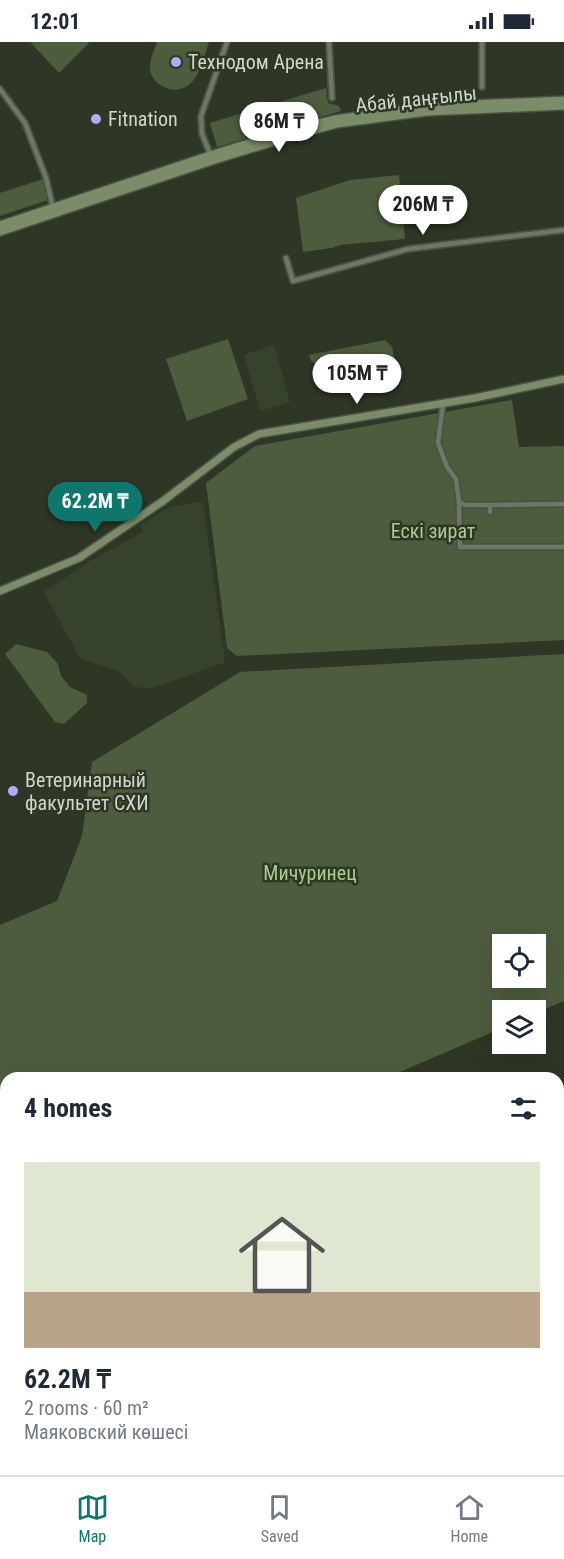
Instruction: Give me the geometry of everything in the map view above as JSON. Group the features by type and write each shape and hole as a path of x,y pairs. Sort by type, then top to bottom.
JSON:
{"main road":[{"name":"Абай даңғылы","path":"0,225 52,211 294,129 335,119 426,106 564,100"},
{"name":"Абай даңғылы","path":"212,158 337,124 386,116 564,106"},
{"name":"Абай даңғылы","path":"0,232 52,211"},
{"path":"0,591 79,558 163,501 234,447 260,434 443,404 564,379"}],"street":[{"path":"212,158 202,134 201,116 227,42"},
{"path":"329,42 332,98"},
{"path":"482,42 482,87"},
{"path":"0,89 25,123 43,169 52,211"},
{"path":"286,258 293,281 408,249 564,230"},
{"path":"443,404 438,443 447,467 456,479 460,547 564,547"},
{"path":"459,502 465,505 564,504"},
{"path":"490,505 490,512"}],"shaded area":[{"path":"274,345 290,402 260,411 244,355"},
{"path":"203,502 225,662 153,688 134,687 120,672 80,658 44,592 90,561 143,532 140,525 166,509"}],"green space":[{"path":"30,42 90,42 59,73"},
{"name":"Технодом Арена","path":"157,42 209,42 198,72 188,86 174,90 156,82 152,76 150,62"},
{"path":"326,88 328,103 339,106 341,111 217,147 210,123"},
{"path":"399,175 405,239 340,245 303,252 296,198 350,180"},
{"path":"46,178 48,200 0,216 0,193"},
{"path":"228,339 248,399 187,421 166,359"},
{"path":"385,340 392,347 397,370 367,381 317,372 315,363 311,361 309,355"},
{"name":"Ескі зират","path":"512,400 519,447 564,446 564,640 237,656 227,648 206,483 255,446"},
{"path":"16,644 47,652 58,664 61,676 70,687 87,695 87,703 64,724 55,722 5,654"},
{"name":"Мичуринец","path":"564,654 564,1001 546,1009 546,1000 492,1000 492,1032 400,1072 0,1072 0,925 57,901 82,836 92,762 240,672"}],"place":[{"name":"Технодом Арена","path":"176,62"},
{"name":"Fitnation","path":"96,119"},
{"name":"Ветеринарный факультет СХИ","path":"13,791"}]}
